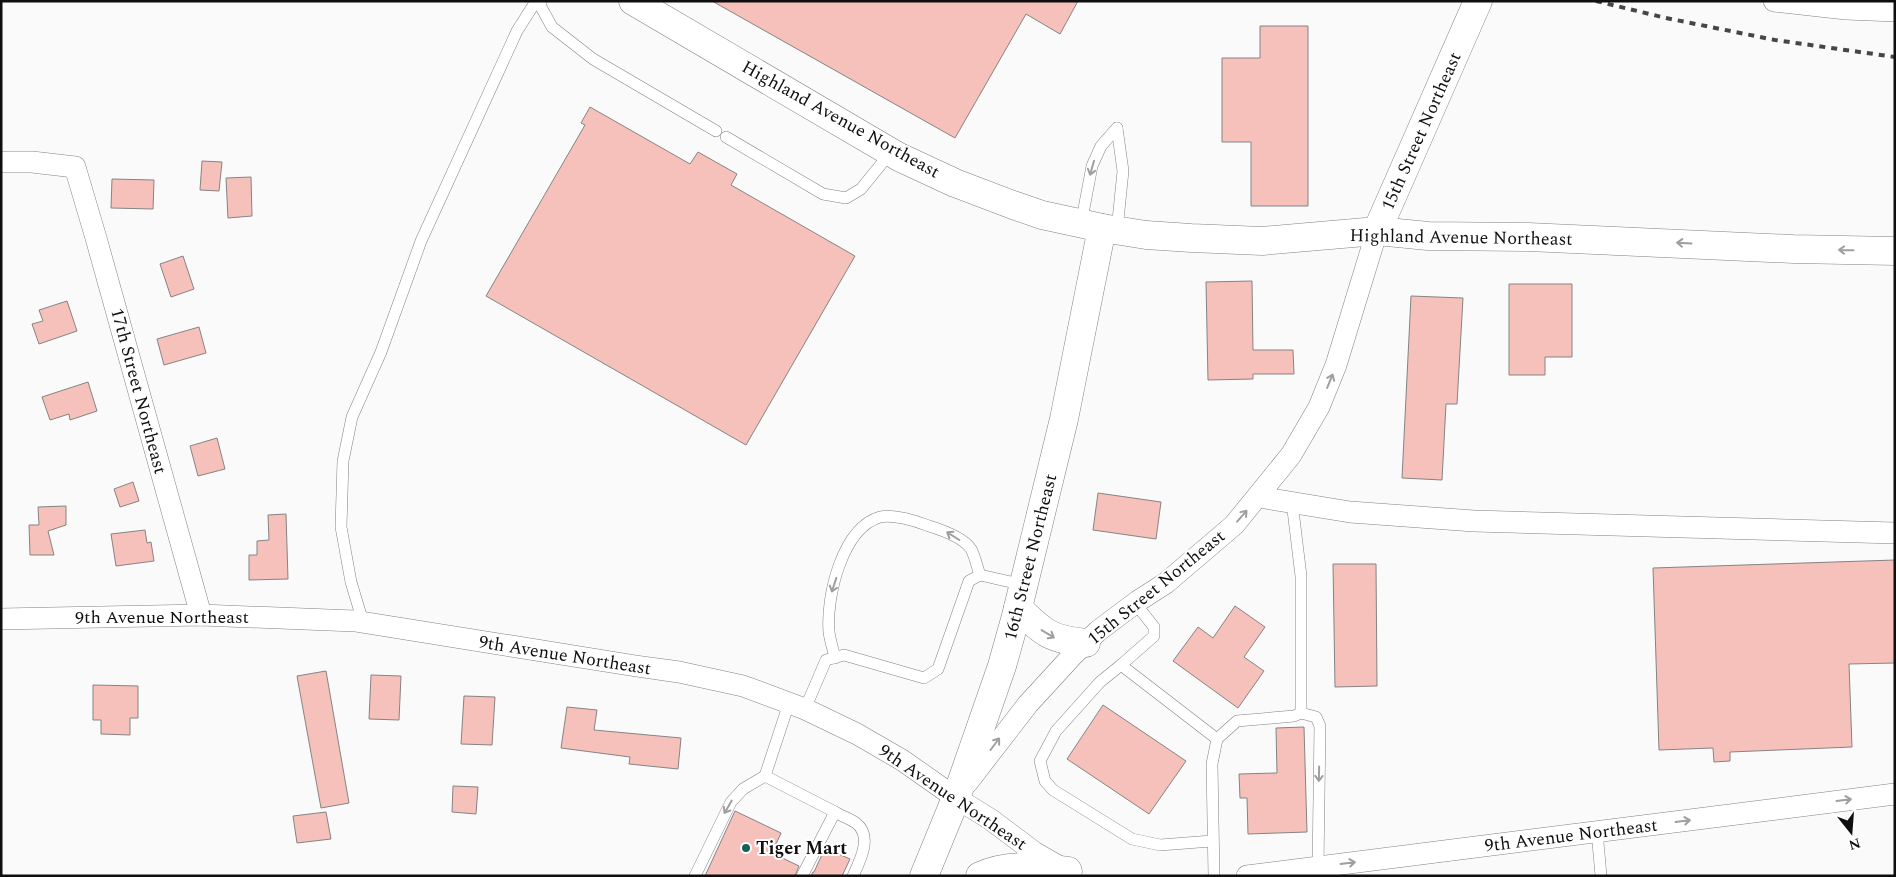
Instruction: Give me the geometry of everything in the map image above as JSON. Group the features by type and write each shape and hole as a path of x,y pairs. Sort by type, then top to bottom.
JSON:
{"main road":[{"name":"Highland Avenue Northeast","path":"633,1 891,152 956,183 1013,205 1042,215 1100,227 1191,238 1262,241 1377,231 1428,236 1558,238 1794,249 1895,251"},
{"name":"15th Street Northeast","path":"1377,231 1478,1"},
{"name":"16th Street Northeast","path":"924,876 956,798 1002,666 1021,596 1064,419 1100,227"},
{"path":"1021,596 1040,629 1054,638 1086,643"},
{"path":"980,876 991,871 1027,866 1072,874"}],"street":[{"path":"1774,1 1846,5 1895,11"},
{"name":"17th Street Northeast","path":"1,162 32,162 75,167 201,615"},
{"name":"15th Street Northeast","path":"956,798 996,743 1028,704 1086,643 1098,631 1135,603 1166,583 1234,524 1291,455 1319,406 1336,365 1377,231"},
{"path":"1258,497 1350,512 1474,521 1895,533"},
{"name":"9th Avenue Northeast","path":"1,618 201,615 363,622 679,672 743,686 797,706 857,734 902,760 956,798 990,818 1034,852 1072,874"},
{"name":"9th Avenue Northeast","path":"1247,876 1895,794"}],"lane":[{"path":"363,622 351,582 341,527 343,461 352,417 381,352 421,241 517,31 536,1"},
{"path":"540,1 541,7 552,27 593,59 823,194 846,198 861,189 891,152"},
{"path":"1118,128 1123,171 1100,227 1092,166 1101,146 1118,128"},
{"path":"1292,502 1301,576 1301,713"},
{"path":"835,658 829,631 831,594 841,561 856,533 867,523 882,517 912,520 950,533 971,549 980,575 1021,596"},
{"path":"696,876 731,802 743,790 765,776 797,706 826,660 844,655 924,678 938,669 969,581 980,575"},
{"path":"1135,603 1154,627 1154,636 1100,682 1056,731 1040,760 1045,781 1053,790 1132,839 1160,845 1212,841"},
{"path":"1121,665 1217,739"},
{"path":"1214,876 1212,764 1217,739 1236,721 1294,716 1301,713 1316,717 1320,726 1318,867"},
{"path":"765,776 855,823 862,830 864,847 853,876"},
{"path":"802,876 835,812"},
{"path":"1597,832 1601,876"}],"building":[{"path":"712,1 1078,1 1060,34 1026,14 955,138"},
{"path":"1260,26 1308,26 1308,206 1251,206 1251,142 1222,142 1222,58 1260,58"},
{"path":"590,107 690,164 698,152 737,174 731,185 855,256 746,445 486,296 585,125 581,123"},
{"path":"202,161 222,162 219,191 200,190"},
{"path":"251,177 252,216 228,218 226,178"},
{"path":"112,179 154,180 153,209 111,208"},
{"path":"183,256 194,289 171,297 160,264"},
{"path":"1252,281 1253,350 1293,350 1294,374 1253,374 1253,379 1208,380 1206,282"},
{"path":"1509,284 1572,284 1572,357 1545,357 1545,375 1509,375"},
{"path":"1411,296 1463,298 1457,404 1446,404 1442,480 1402,478"},
{"path":"67,301 77,331 39,344 32,324 43,321 39,310"},
{"path":"199,327 206,353 164,365 157,339"},
{"path":"88,382 97,411 70,420 69,414 50,420 42,397"},
{"path":"217,438 225,469 198,476 190,446"},
{"path":"133,482 139,501 120,507 114,489"},
{"path":"1098,493 1161,502 1156,539 1093,530"},
{"path":"66,506 66,525 48,531 54,555 30,555 29,525 39,525 38,507"},
{"path":"286,514 288,579 249,580 249,555 257,555 257,541 269,540 268,515"},
{"path":"145,530 147,543 151,542 154,561 116,566 111,534"},
{"path":"1895,560 1895,663 1849,664 1852,747 1730,752 1730,761 1714,762 1713,748 1659,750 1653,568"},
{"path":"1333,564 1376,564 1377,686 1335,687"},
{"path":"1235,606 1265,627 1244,657 1264,671 1238,708 1173,661 1198,627 1213,638"},
{"path":"326,671 349,803 321,808 297,676"},
{"path":"371,675 401,676 399,720 369,719"},
{"path":"93,685 138,686 138,718 130,718 130,735 101,734 101,720 93,720"},
{"path":"464,696 495,697 492,745 461,744"},
{"path":"1103,705 1186,761 1149,814 1067,759"},
{"path":"567,707 597,710 594,730 681,738 678,769 629,764 630,757 561,748"},
{"path":"1304,727 1307,832 1248,834 1247,798 1240,798 1239,774 1277,773 1276,728"},
{"path":"453,786 478,787 476,814 452,812"},
{"name":"Tiger Mart","path":"735,811 781,833 772,853 799,866 795,876 705,876"},
{"path":"326,812 331,839 297,843 293,816"},
{"path":"825,848 850,859 842,876 811,876"}],"railway":[{"path":"1596,1 1666,18 1775,40 1895,57"}],"place":[{"name":"Tiger Mart","path":"746,848"}]}
